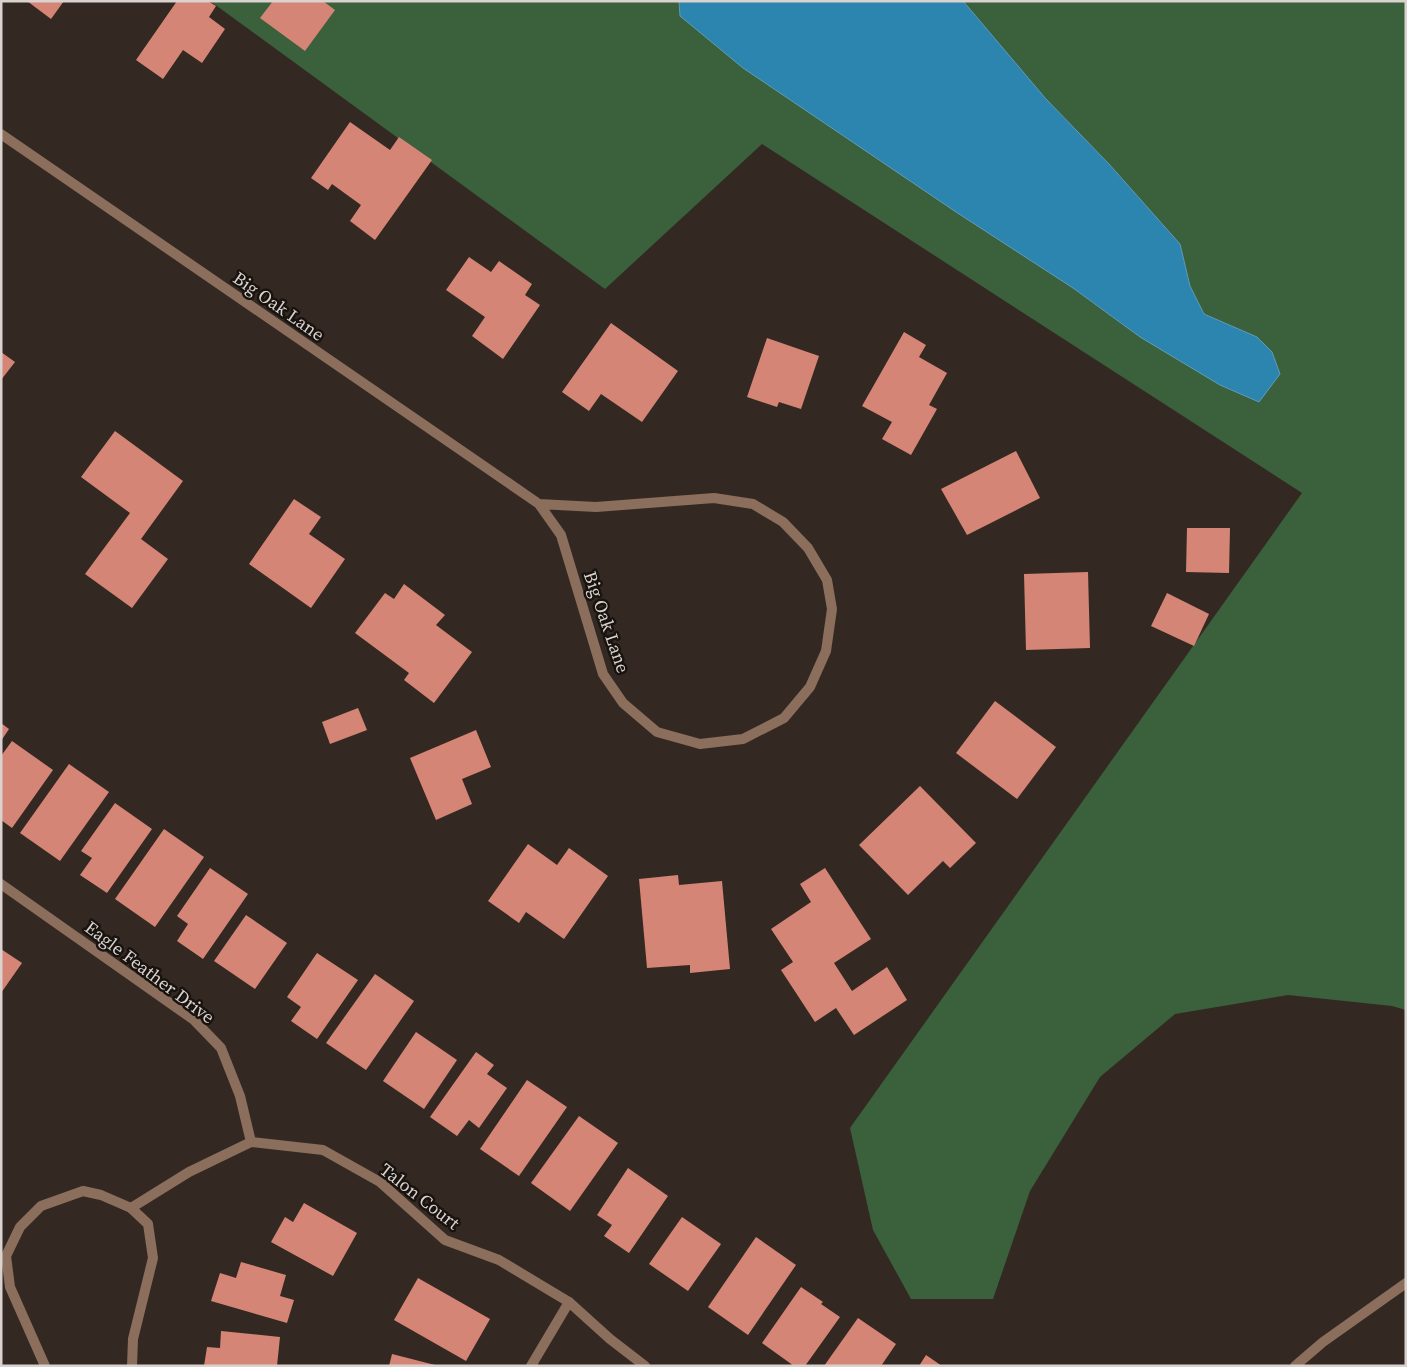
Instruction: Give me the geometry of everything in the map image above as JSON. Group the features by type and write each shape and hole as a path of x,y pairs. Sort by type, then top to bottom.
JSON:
{"street":[{"name":"Big Oak Lane","path":"1,134 539,504 561,535 603,674 623,703 657,732 700,744 743,739 784,718 810,688 826,651 832,609 827,580 808,548 783,522 752,504 714,498 596,507 539,504"},
{"name":"Eagle Feather Drive","path":"1,884 194,1020 220,1048 240,1096 251,1142"},
{"path":"131,1208 189,1172 251,1142"},
{"name":"Talon Court","path":"251,1142 324,1150 380,1182 445,1240 498,1260 569,1302 610,1339 645,1366"},
{"path":"45,1366 10,1287 4,1255 20,1227 41,1206 83,1191 101,1194 131,1208 148,1224 153,1258 133,1339 132,1366"},
{"path":"1295,1366 1323,1342 1406,1283"},
{"path":"531,1366 569,1302"}],"green space":[{"path":"210,1 679,1 680,16 1073,288 1140,337 1257,337 1204,314 1190,286 1180,244 1109,164 1046,99 963,1 1406,1 1406,1010 1392,1006 1288,995 1175,1014 1100,1077 1030,1191 993,1299 911,1299 873,1230 850,1128 1302,493 762,144 605,289"}],"water":[{"path":"679,1 963,1 1046,99 1109,164 1180,244 1190,286 1204,314 1257,337 1272,352 1280,374 1259,402 1220,385 1140,337 1073,288 956,212 743,68 680,16"}],"building":[{"path":"27,1 64,1 51,19"},
{"path":"177,1 208,1 216,6 209,17 225,29 202,63 183,50 163,79 136,60"},
{"path":"273,1 323,1 335,10 305,51 260,18"},
{"path":"350,122 390,150 399,137 432,160 375,240 350,221 361,205 332,184 328,190 311,178"},
{"path":"469,257 491,272 499,261 532,284 525,295 540,305 503,359 472,336 485,317 446,290"},
{"path":"611,323 678,371 642,422 601,394 589,411 562,392"},
{"path":"904,332 926,345 919,357 947,373 929,405 937,409 911,455 882,439 892,422 862,406"},
{"path":"767,338 819,356 801,409 779,402 777,407 747,397"},
{"path":"1,352 15,362 1,380"},
{"path":"115,431 183,481 141,539 168,559 132,608 85,574 130,513 81,477"},
{"path":"1016,451 1040,498 967,535 941,489"},
{"path":"294,499 321,517 309,534 345,559 311,608 249,564"},
{"path":"1187,528 1230,528 1229,573 1186,572"},
{"path":"1088,572 1090,648 1026,650 1024,574"},
{"path":"404,584 445,615 436,625 472,652 434,703 404,680 409,673 355,633 385,593 394,599"},
{"path":"1167,593 1209,614 1194,646 1151,626"},
{"path":"995,701 1056,747 1017,799 956,753"},
{"path":"358,708 367,730 330,744 322,722"},
{"path":"1,723 9,729 1,741"},
{"path":"476,730 491,767 462,779 472,804 436,820 410,758"},
{"path":"12,741 53,770 12,828 1,820 1,756"},
{"path":"69,764 109,792 60,861 20,833"},
{"path":"920,786 976,843 950,868 943,861 908,895 859,845"},
{"path":"115,803 152,829 107,893 80,875 92,858 81,851"},
{"path":"164,829 204,857 155,927 115,899"},
{"path":"528,844 557,865 569,848 608,876 564,939 526,912 519,923 488,901"},
{"path":"210,868 248,894 203,959 177,941 188,924 177,916"},
{"path":"825,868 871,939 834,963 852,991 887,967 907,1000 854,1035 836,1008 815,1022 781,970 793,962 771,929 811,902 800,884"},
{"path":"678,875 679,885 722,881 730,969 690,973 690,965 647,968 639,879"},
{"path":"246,915 287,943 255,989 214,961"},
{"path":"1,949 22,963 1,993"},
{"path":"317,953 358,980 317,1039 291,1021 301,1007 287,997"},
{"path":"375,974 414,1001 366,1070 326,1043"},
{"path":"416,1032 457,1060 424,1109 383,1081"},
{"path":"476,1052 494,1065 487,1074 507,1088 479,1128 469,1120 457,1136 430,1117"},
{"path":"527,1080 567,1107 519,1176 480,1149"},
{"path":"579,1116 618,1143 570,1211 531,1183"},
{"path":"628,1168 668,1196 629,1253 604,1236 612,1225 597,1215"},
{"path":"304,1203 357,1233 333,1276 271,1242 285,1217 293,1222"},
{"path":"682,1217 721,1244 688,1291 649,1264"},
{"path":"756,1237 796,1265 748,1335 708,1307"},
{"path":"241,1262 286,1275 280,1296 294,1300 287,1323 211,1301 220,1273 236,1278"},
{"path":"418,1278 490,1319 466,1361 394,1320"},
{"path":"801,1287 823,1302 821,1304 840,1317 805,1366 794,1366 762,1343"},
{"path":"858,1318 896,1344 881,1366 824,1366"},
{"path":"221,1331 280,1337 277,1366 204,1366 207,1347 220,1348"},
{"path":"392,1354 435,1365 435,1366 389,1366"},
{"path":"926,1355 942,1366 919,1366"}]}
